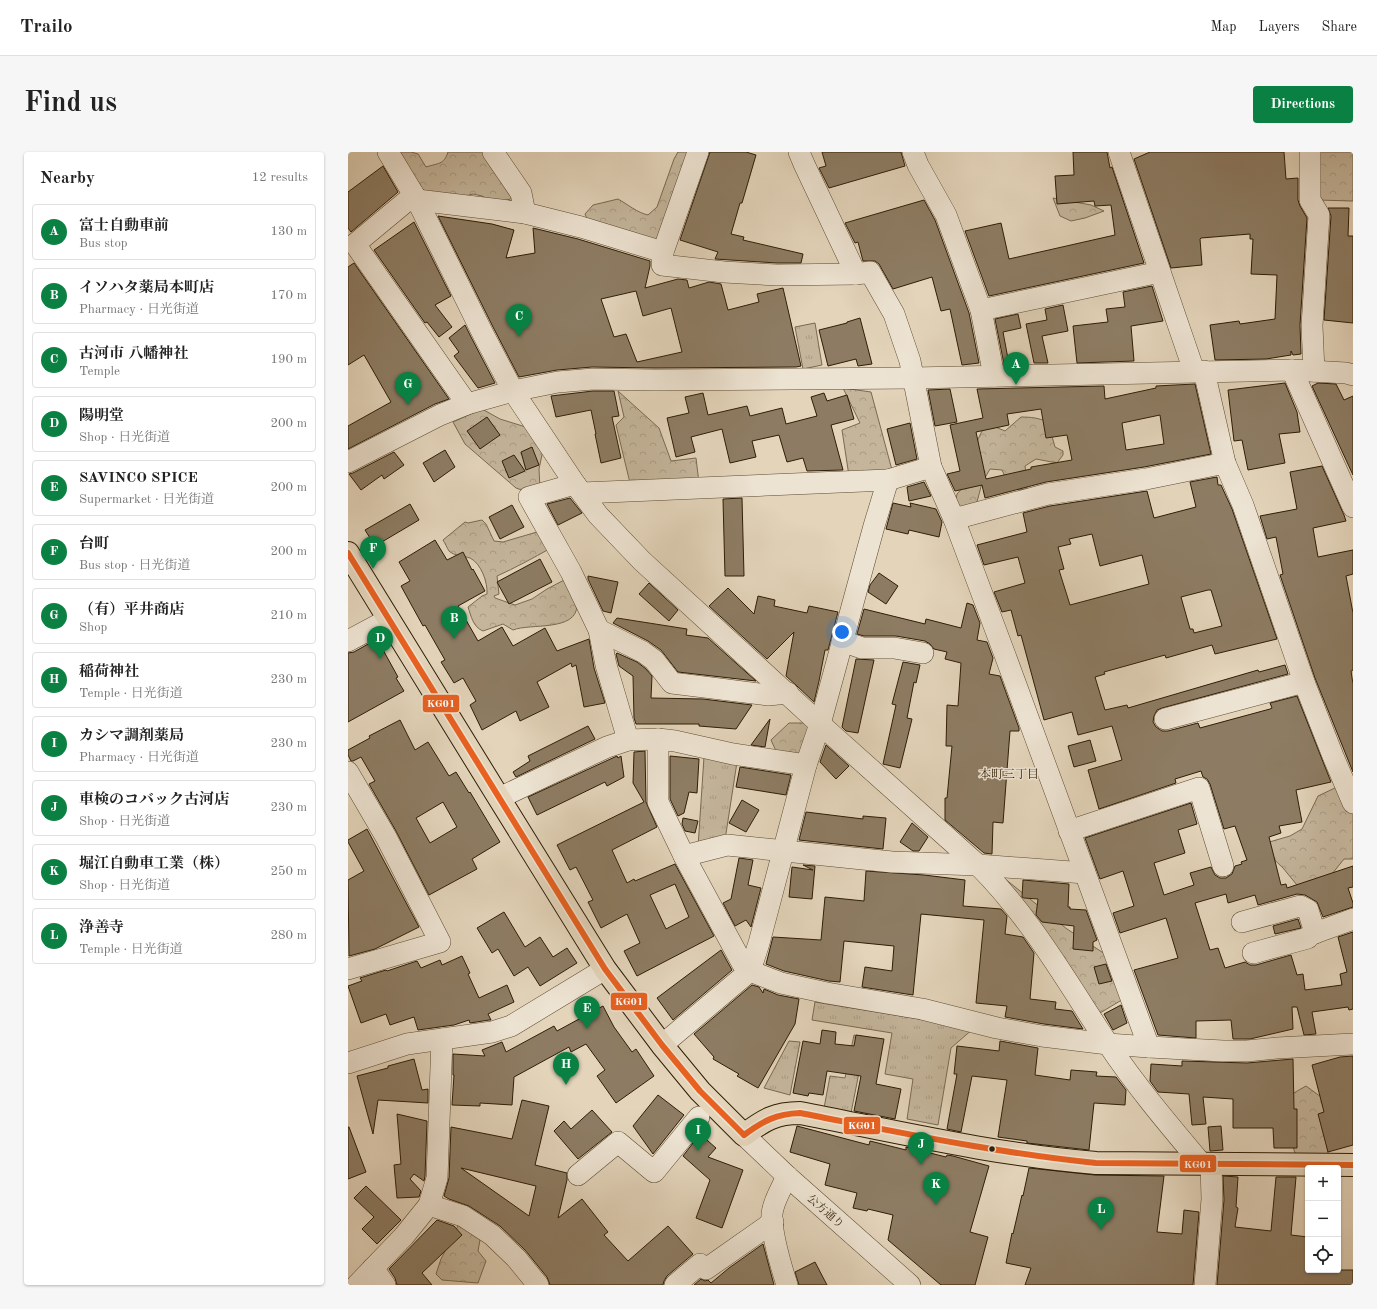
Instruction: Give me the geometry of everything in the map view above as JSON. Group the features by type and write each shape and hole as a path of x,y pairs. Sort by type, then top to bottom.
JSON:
{"main road":[{"path":"348,553 605,968 662,1046 700,1090 744,1135 763,1121 781,1114 800,1113 990,1150 1057,1160 1096,1163 1353,1165"}],"street":[{"path":"388,152 416,197 482,332 513,391 578,489 598,514 642,561 993,880 1028,922 1059,967 1108,1044 1152,1105 1206,1164 1212,1199 1205,1285"},
{"path":"493,152 521,193 525,213"},
{"path":"698,152 663,252 662,265 717,272 777,275 856,274 870,272 894,314 910,361 931,467 954,519 1149,1047"},
{"path":"799,152 856,274"},
{"path":"913,152 918,165 946,215 981,310 994,376"},
{"path":"1119,152 1160,272 1199,371 1225,463 1243,505 1304,682 1353,803"},
{"path":"1310,152 1310,200 1319,216 1312,326 1314,371"},
{"path":"468,404 355,244 416,197 525,213 581,227 663,252"},
{"path":"981,310 1160,272"},
{"path":"1292,370 1353,507"},
{"path":"348,462 440,415 468,404 513,391 558,382 593,379 913,378 1199,371 1351,371"},
{"path":"954,519 1048,494 1146,479 1225,463"},
{"path":"628,740 606,665 599,630 571,572 529,497 578,489 888,480 931,467"},
{"path":"662,1046 750,971 759,943 806,765 820,724 888,480"},
{"path":"348,641 389,619"},
{"path":"599,630 643,652 654,660 672,683 768,695 788,693"},
{"path":"842,641 862,648 894,648 923,653"},
{"path":"1165,719 1304,682"},
{"path":"499,798 607,747 628,740 658,739 675,741 734,754 806,765"},
{"path":"658,739 658,802 684,856 742,963 750,971 781,983 827,993 922,1009 997,1028 1042,1036 1108,1044 1247,1051 1353,1044"},
{"path":"348,772 386,836 440,942 348,969"},
{"path":"1069,831 1199,788 1223,866"},
{"path":"684,856 727,845 892,862 978,865 1085,873"},
{"path":"1242,922 1300,906 1308,910 1316,933"},
{"path":"1253,953 1308,938 1310,935 1353,919"},
{"path":"348,1063 407,1044 492,1032 511,1026 605,968"},
{"path":"357,1285 379,1277 404,1236 430,1205 437,1178 442,1039"},
{"path":"578,1175 618,1142 654,1172 699,1117"},
{"name":"公方通り","path":"744,1135 787,1176 910,1285"},
{"path":"787,1176 776,1199 772,1214 782,1272 787,1285"},
{"path":"430,1205 463,1216 492,1235 516,1258 538,1285"},
{"path":"675,1285 700,1264 706,1269 773,1222"}],"green space":[{"path":"390,152 411,152 418,154 426,167 437,164 445,159 448,152 500,152 513,198 504,201 492,201 482,196 473,194 465,196 427,194"},
{"path":"678,152 695,152 669,252 588,221 585,214 593,205 618,199 636,210 648,215 657,207 674,159"},
{"path":"1314,152 1353,152 1353,201 1317,200"},
{"path":"1053,198 1091,205 1104,211 1071,221 1060,216"},
{"path":"815,323 822,365 803,369 795,327"},
{"path":"843,388 871,392 892,470 849,476 842,430 860,423"},
{"path":"618,391 659,428 671,461 696,458 699,483 630,483 616,425 624,417"},
{"path":"482,409 500,419 529,428 543,450 539,469 540,488 527,492 516,488 465,444 453,422"},
{"path":"1021,417 1035,418 1048,422 1055,447 1063,451 1063,455 1057,463 1036,459 1025,466 1027,489 1018,490 1008,483 1002,470 990,469 982,483 977,502 966,508 955,506 957,494 964,486 978,439 982,431 991,425 1005,431"},
{"path":"482,520 486,524 494,541 503,542 537,532 551,548 497,576 499,594 494,596 495,598 515,605 532,599 568,578 577,602 575,614 561,623 551,625 513,630 503,624 483,631 477,627 468,607 487,594 483,574 477,564 470,558 459,556 449,551 443,540 465,522 468,523"},
{"path":"789,723 805,723 810,728 802,756 776,751 771,740"},
{"path":"704,757 737,762 725,840 698,847"},
{"path":"1337,787 1353,797 1353,859 1344,859 1320,889 1306,896 1283,868 1259,845 1290,836 1302,829 1318,796"},
{"path":"1004,878 1067,929 1105,954 1125,998 1100,1013"},
{"path":"815,1002 974,1028 951,1048 938,1125 907,1119 913,1079 885,1074 892,1033 812,1020"},
{"path":"854,1035 866,1037 851,1113 824,1108 830,1076 845,1078"},
{"path":"789,1041 800,1042 790,1095 764,1088"},
{"path":"1306,1086 1332,1105 1324,1115 1328,1155 1296,1156 1278,1102"},
{"path":"461,1220 480,1240 478,1251 486,1261 478,1283 442,1280 436,1274 441,1259"}],"building":[{"path":"710,152 746,152 756,155 731,234 744,237 743,240 803,254 801,263 715,259 718,252 680,240"},
{"path":"822,152 901,152 905,166 829,188 819,168 826,166"},
{"path":"1073,152 1107,152 1110,168 1112,167 1144,263 989,296 965,231 1001,223 1009,259 1115,235 1111,205 1095,206 1094,201 1057,204 1055,176 1074,175"},
{"path":"1150,152 1284,152 1286,179 1298,178 1298,200 1307,218 1300,325 1301,354 1293,355 1291,351 1291,355 1266,359 1215,360 1210,325 1239,321 1240,324 1275,319 1277,275 1251,274 1253,239 1250,239 1250,234 1201,238 1202,265 1171,268 1134,159"},
{"path":"383,166 398,192 351,232 348,228 348,192"},
{"path":"924,200 935,220 969,313 979,363 962,365 950,309 941,311 932,277 893,289 879,264 875,261 863,261 858,242 855,243 845,223"},
{"path":"1328,208 1349,208 1348,236 1353,236 1353,323 1324,320 1331,216"},
{"path":"438,216 492,224 514,230 506,258 535,253 533,228 578,239 650,261 645,288 678,279 687,280 689,288 709,282 721,284 728,310 759,302 757,294 783,288 801,366 655,368 592,367 557,370 519,377","holes":["636,291 643,316 671,308 682,352 637,362 626,334 614,337 601,299"]},
{"path":"414,222 451,296 435,305 452,327 439,337 427,322 425,323 374,250"},
{"path":"354,263 449,399 435,404 348,449 348,426 391,402 364,355 348,365 348,267"},
{"path":"1152,286 1163,321 1131,326 1134,361 1077,363 1073,326 1108,322 1106,309 1125,307 1123,292"},
{"path":"1063,305 1068,331 1042,336 1048,363 1034,363 1026,324 1047,320 1045,309"},
{"path":"1018,314 1021,328 1003,332 1009,364 1004,364 995,319"},
{"path":"860,318 872,364 858,366 856,359 828,366 819,330"},
{"path":"465,325 495,383 478,388 454,356 459,352 449,338"},
{"path":"1285,383 1297,412 1300,432 1279,434 1285,463 1248,470 1242,440 1234,441 1228,390"},
{"path":"1318,383 1336,384 1344,400 1353,396 1353,475 1312,386"},
{"path":"1195,384 1211,454 1144,467 1046,482 985,498 982,485 955,491 947,474 960,471 950,425 983,418 977,389 1104,386 1105,399 1156,388 1156,386","holes":["1041,409 1046,438 1067,435 1072,460 1031,467 1031,469 986,479 976,432 1009,425 1007,414","1160,415 1164,444 1126,450 1122,423"]},
{"path":"950,389 957,422 935,426 928,390"},
{"path":"593,391 614,391 619,416 612,417 621,458 601,463 591,410 556,417 551,396"},
{"path":"703,393 708,415 747,406 750,416 782,408 786,424 817,416 811,397 824,393 827,401 847,395 854,419 831,425 843,470 807,471 803,458 787,462 779,435 752,441 756,457 730,463 722,429 691,437 695,452 676,457 667,418 689,413 685,397"},
{"path":"487,417 500,435 480,449 467,431"},
{"path":"910,423 917,459 896,465 887,429"},
{"path":"532,447 539,465 526,470 521,452"},
{"path":"445,450 455,467 434,482 423,463"},
{"path":"394,452 404,465 384,479 382,475 361,490 349,474"},
{"path":"514,455 525,471 509,478 502,461"},
{"path":"1322,466 1346,521 1313,528 1318,557 1353,550 1353,574 1346,576 1353,613 1353,670 1351,671 1353,684 1353,772 1315,678 1280,575 1283,574 1276,537 1267,539 1260,516 1297,509 1290,472"},
{"path":"1217,477 1218,485 1221,485 1232,509 1277,639 1215,654 1212,645 1166,658 1165,655 1104,672 1105,674 1095,677 1105,710 1127,705 1128,708 1258,670 1259,672 1285,665 1288,674 1162,708 1157,710 1153,722 1156,727 1162,731 1168,731 1198,723 1200,728 1270,709 1272,708 1270,703 1297,696 1331,782 1296,790 1302,822 1279,826 1281,833 1269,837 1281,885 1286,884 1287,888 1353,866 1353,887 1348,888 1353,907 1323,917 1317,902 1305,895 1297,894 1258,905 1255,895 1228,903 1226,894 1195,903 1210,950 1218,948 1225,968 1245,962 1250,965 1256,965 1291,955 1297,975 1303,974 1305,990 1342,985 1340,974 1347,972 1338,937 1353,932 1353,1009 1349,1010 1348,1007 1312,1012 1316,1034 1304,1035 1297,1007 1292,1007 1293,1029 1250,1039 1233,1039 1231,1020 1196,1021 1196,1038 1158,1035 1134,970 1178,958 1166,918 1120,933 1113,913 1134,906 1123,871 1100,879 1085,838 1191,803 1197,824 1178,830 1185,853 1154,863 1164,895 1194,885 1190,873 1211,867 1215,875 1220,878 1226,878 1232,874 1235,866 1242,864 1241,862 1247,860 1235,826 1224,829 1210,784 1207,779 1203,777 1201,771 1175,779 1176,783 1099,809 1088,770 1122,760 1112,726 1078,735 1072,712 1044,720 1021,635 1018,636 1011,610 1002,612 994,592 1025,583 1018,557 984,565 977,545 1027,532 1023,513 1050,506 1147,491 1154,518 1196,507 1190,482","holes":["1092,534 1100,566 1142,555 1149,584 1070,605 1059,570 1064,569 1058,547 1071,544 1069,539","1211,590 1222,626 1194,633 1193,629 1190,629 1181,597"]},
{"path":"924,482 931,496 909,501 907,487"},
{"path":"570,498 582,513 558,525 547,504"},
{"path":"742,498 744,576 725,576 723,499"},
{"path":"893,503 911,507 910,503 936,509 942,522 939,537 909,530 908,534 886,529"},
{"path":"410,504 419,520 375,546 365,530"},
{"path":"512,505 524,527 500,539 489,517"},
{"path":"435,540 447,560 463,552 485,591 458,606 478,641 502,627 513,646 545,628 557,651 589,639 594,668 605,703 584,707 576,665 572,667 571,663 537,682 549,707 520,721 516,711 482,730 470,705 476,701 463,678 454,683 441,662 445,660 425,625 423,626 401,586 410,581 399,562"},
{"path":"540,559 552,582 509,604 497,582"},
{"path":"879,573 898,586 886,604 868,592 870,585"},
{"path":"588,576 618,582 611,613 603,611"},
{"path":"649,583 678,610 669,621 639,594"},
{"path":"728,588 754,614 758,596 775,600 774,606 807,613 809,606 838,612 828,650 825,650 814,702 786,676 794,632 767,659 709,606"},
{"path":"967,603 973,605 980,623 977,640 987,642 993,658 989,674 1000,676 1019,728 1019,731 1010,731 1003,823 993,822 992,854 984,853 945,820 945,798 947,798 952,746 946,746 947,705 958,706 961,663 945,659 947,652 934,649 925,641 896,636 864,636 857,634 864,609 925,624 926,619 961,628"},
{"path":"617,618 687,629 686,635 708,638 756,681 678,672 661,650 648,641 613,623"},
{"path":"377,639 404,691 348,722 348,653 354,652"},
{"path":"617,653 637,662 652,676 651,698 703,699 752,705 736,729 699,726 699,724 636,724 634,718 633,676 619,666"},
{"path":"856,659 874,660 858,733 846,731 842,727"},
{"path":"903,662 920,665 916,683 914,682 907,718 912,719 900,768 883,764 896,705 892,704"},
{"path":"770,719 765,747 751,745"},
{"path":"400,720 415,750 428,742 449,776 456,772 469,793 470,792 500,842 472,859 477,869 429,895 396,831 369,784 375,781 361,757 351,761 348,755 348,750 370,738 369,736","holes":["443,802 457,827 430,843 416,818"]},
{"path":"588,726 595,739 516,777 513,772 530,761 528,756"},
{"path":"1090,740 1096,761 1074,767 1068,746"},
{"path":"826,745 849,766 836,779 820,762"},
{"path":"645,751 646,802 657,827 612,850 627,883 675,864 714,936 637,976 624,951 640,943 627,914 601,928 588,902 593,900 576,867 570,870 557,845 644,802 633,783 634,752","holes":["675,884 689,917 666,929 650,895"]},
{"path":"617,756 618,758 621,756 624,777 607,786 605,782 537,815 528,797"},
{"path":"670,756 699,759 697,793 689,792 684,813 678,816 670,799"},
{"path":"740,767 791,775 786,795 736,787"},
{"path":"742,800 759,810 746,832 729,823"},
{"path":"806,812 863,819 863,816 886,818 883,849 799,840"},
{"path":"683,818 698,821 695,833 685,831 682,824"},
{"path":"912,823 928,837 919,851 913,851 900,842"},
{"path":"367,829 419,927 375,949 349,956 348,880 364,871 348,840"},
{"path":"739,858 753,860 748,885 761,888 751,927 746,920 735,926 723,903 731,899"},
{"path":"803,865 815,866 812,899 789,897 792,867 813,870"},
{"path":"866,871 924,875 965,880 963,906 1001,909 1007,916 1005,934 1023,937 1034,953 1030,999 1056,1002 1055,1009 1072,1011 1083,1029 1005,1017 1007,1006 976,1003 984,920 921,914 913,995 862,987 865,967 892,971 894,946 844,941 840,982 784,971 766,964 773,937 821,940 825,897 864,901"},
{"path":"1023,880 1069,884 1068,907 1070,907 1070,909 1086,910 1097,940 1093,942 1093,951 1073,949 1074,926 1042,922 1036,915 1038,899 1022,897"},
{"path":"504,912 525,947 540,937 553,957 567,948 577,963 540,986 528,967 514,976 498,949 492,953 477,928"},
{"path":"1298,919 1301,928 1275,934 1273,926"},
{"path":"721,950 732,970 673,1020 657,998"},
{"path":"462,956 479,998 507,985 514,1002 488,1014 491,1020 470,1023 469,1020 454,1025 418,1030 414,1017 390,1025 386,1014 361,1023 348,986 362,981 360,978 417,961 421,968 440,960 442,965"},
{"path":"1106,964 1112,981 1099,984 1094,967"},
{"path":"752,985 759,987 763,993 764,989 778,995 799,999 795,1024 758,1088 737,1076 739,1074 713,1059 714,1057 694,1034"},
{"path":"1121,1005 1127,1023 1113,1030 1104,1014"},
{"path":"603,1006 614,1027 632,1052 636,1049 654,1076 616,1103 597,1076 605,1070 586,1044 571,1052 569,1047 514,1077 512,1105 480,1103 480,1106 452,1105 454,1075 453,1054 485,1056 482,1050 502,1042 506,1052 554,1026 557,1031"},
{"path":"822,1030 836,1032 835,1044 854,1046 856,1035 884,1039 876,1084 901,1089 895,1119 854,1111 861,1076 827,1071 823,1095 809,1093 808,1096 793,1093 803,1041 820,1044"},
{"path":"1000,1041 1038,1048 1035,1075 1070,1080 1071,1070 1097,1072 1096,1076 1116,1077 1126,1090 1125,1105 1094,1103 1089,1150 1027,1143 1027,1141 998,1137 1007,1080 972,1076 961,1132 947,1129 957,1074 954,1074 957,1046 999,1051"},
{"path":"1353,1056 1353,1145 1328,1152 1318,1114 1324,1112 1312,1065 1340,1057"},
{"path":"414,1059 422,1090 428,1089 428,1103 378,1100 373,1134 357,1076"},
{"path":"1293,1059 1294,1109 1297,1109 1297,1148 1274,1148 1273,1128 1233,1128 1233,1099 1203,1097 1206,1124 1192,1125 1189,1094 1158,1092 1150,1081 1151,1064 1182,1066 1182,1061 1247,1063"},
{"path":"658,1095 684,1115 653,1154 633,1126"},
{"path":"522,1100 549,1106 535,1165 567,1173 567,1180 558,1218 582,1199 608,1232 604,1235 628,1261 668,1226 693,1254 667,1276 663,1285 550,1285 547,1277 525,1250 500,1226 469,1206 444,1196 449,1178 451,1127 512,1139","holes":["461,1168 536,1186 529,1216"]},
{"path":"592,1110 612,1132 578,1159 554,1131 564,1121 571,1129"},
{"path":"397,1114 427,1121 424,1181 414,1174 410,1179 421,1191 419,1197 397,1198 394,1165 401,1164"},
{"path":"797,1126 869,1145 870,1141 906,1150 906,1147 946,1157 947,1155 953,1156 989,1166 970,1232 988,1237 975,1285 941,1285 888,1240 893,1215 868,1209 867,1211 853,1208 857,1193 825,1185 830,1164 790,1152"},
{"path":"1221,1126 1223,1150 1210,1151 1208,1127"},
{"path":"348,1127 366,1172 348,1179"},
{"path":"700,1134 716,1148 708,1157 743,1170 722,1228 696,1218 710,1180 683,1156"},
{"path":"1029,1168 1095,1175 1164,1176 1157,1232 1182,1234 1184,1210 1199,1212 1193,1285 1025,1285 1031,1268 1006,1263 1012,1233 1013,1234"},
{"path":"1223,1176 1238,1177 1236,1207 1238,1208 1235,1227 1271,1231 1276,1177 1296,1177 1291,1235 1305,1237 1305,1273 1341,1273 1341,1270 1353,1270 1353,1285 1217,1285 1224,1200"},
{"path":"366,1186 401,1220 377,1244 362,1229 374,1217 354,1198"},
{"path":"437,1220 454,1226 462,1235 422,1273 432,1285 397,1285 395,1278 389,1269"},
{"path":"763,1244 774,1285 694,1285 701,1279 705,1281 708,1280 711,1283 729,1268"},
{"path":"815,1262 827,1285 799,1285 795,1272"}],"transit line":[{"name":"KG01","path":"348,553 605,969 662,1045 700,1091 744,1135"},
{"name":"KG01","path":"744,1135 770,1119 800,1113 984,1148 1096,1163 1353,1165"}],"place":[{"name":"古河市 八幡神社","path":"519,337"},
{"name":"富士自動車前","path":"1016,385"},
{"name":"（有）平井商店","path":"408,405"},
{"name":"台町","path":"373,569"},
{"name":"イソハタ薬局本町店","path":"454,639"},
{"name":"陽明堂","path":"380,659"},
{"name":"SAVINCO SPICE","path":"587,1029"},
{"name":"稲荷神社","path":"566,1085"},
{"name":"カシマ調剤薬局","path":"698,1151"},
{"name":"車検のコバック古河店","path":"921,1165"},
{"name":"堀江自動車工業（株）","path":"936,1205"},
{"name":"浄善寺","path":"1101,1230"}],"district":[{"name":"本町三丁目","path":"1009,774"}]}
